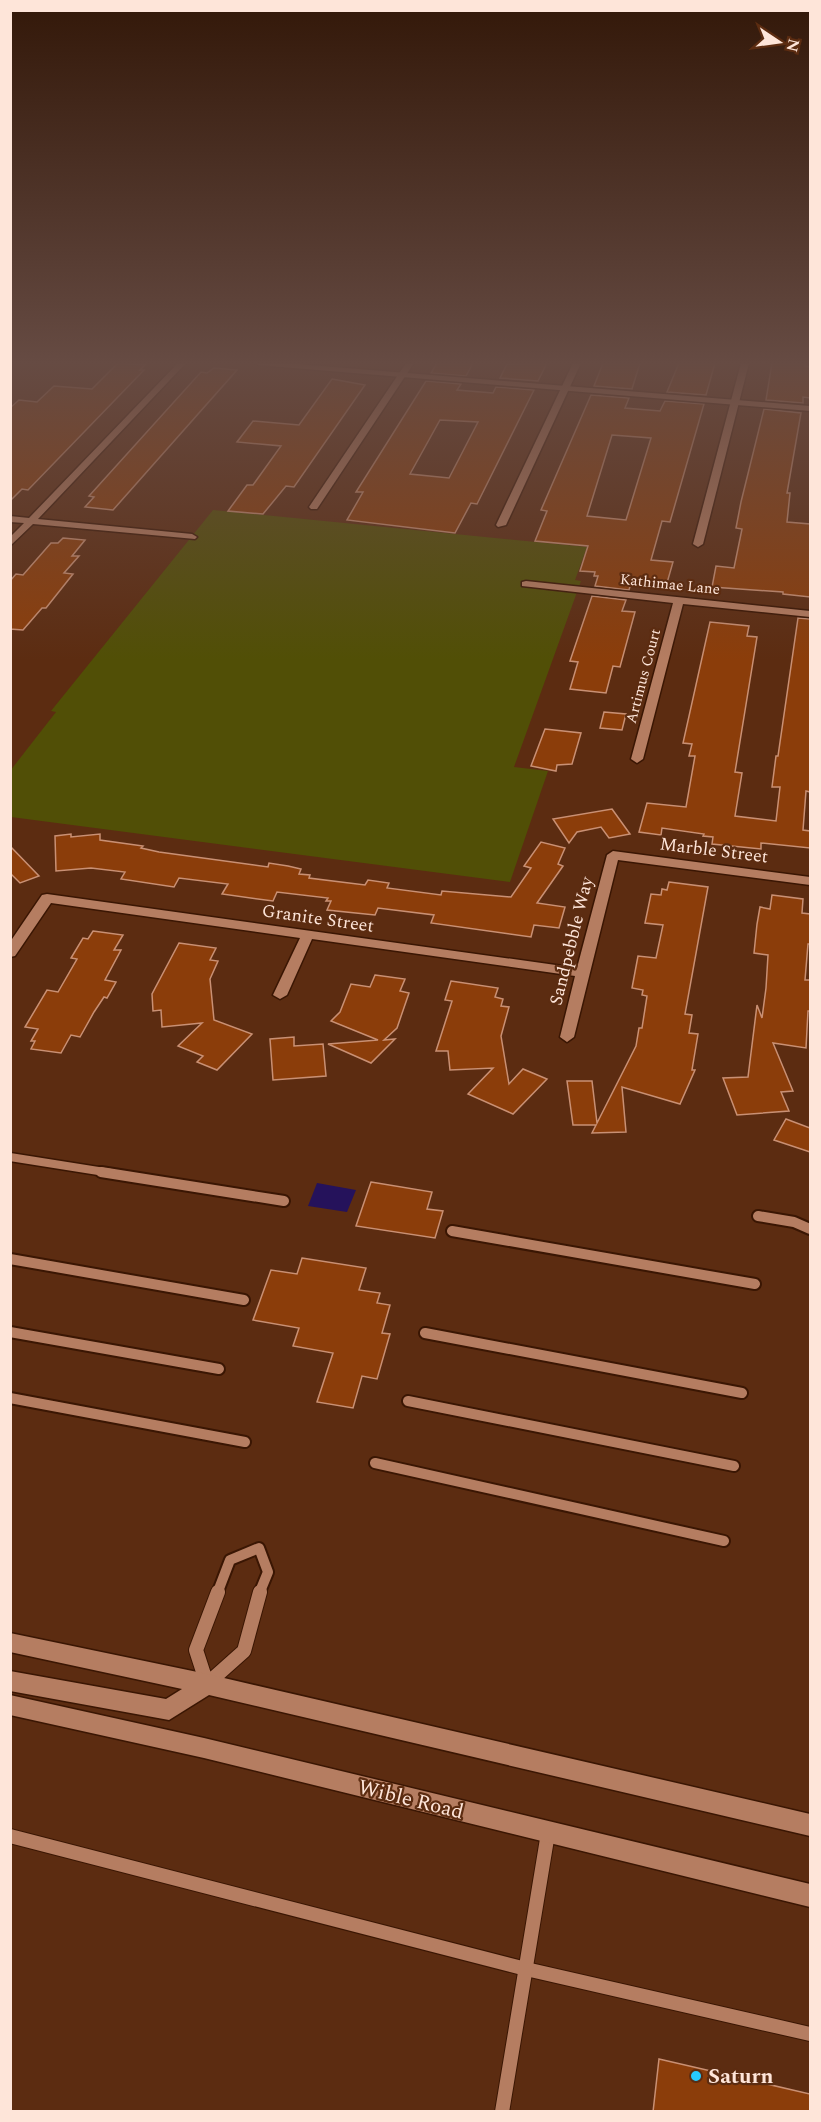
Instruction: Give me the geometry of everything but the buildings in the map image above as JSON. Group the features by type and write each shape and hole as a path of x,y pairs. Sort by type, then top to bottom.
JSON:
{"street":[{"path":"10,543 87,462"},
{"path":"314,507 344,462"},
{"path":"501,525 530,462"},
{"path":"698,544 719,462"},
{"path":"10,519 192,537"},
{"name":"Kathimae Lane","path":"526,584 810,614"},
{"name":"Artimus Court","path":"637,759 679,600"},
{"name":"Marble Street","path":"613,855 810,881"},
{"name":"Sandpebble Way","path":"567,1037 613,855"},
{"name":"Granite Street","path":"10,953 47,898 583,973"},
{"path":"280,995 308,934"},
{"path":"10,1642 207,1684 810,1825"},
{"path":"10,1681 169,1710 207,1684"},
{"name":"Wible Road","path":"10,1705 810,1896"}],"lane":[{"path":"10,1157 284,1201"},
{"path":"758,1216 794,1222 810,1228"},
{"path":"452,1231 756,1284"},
{"path":"10,1259 244,1300"},
{"path":"10,1332 219,1369"},
{"path":"426,1333 742,1393"},
{"path":"10,1398 245,1442"},
{"path":"408,1401 734,1466"},
{"path":"375,1463 724,1541"},
{"path":"259,1548 268,1572 258,1596 244,1651 207,1684 196,1650 230,1560 259,1548"},
{"path":"502,2112 548,1832"},
{"path":"10,1836 526,1969 810,2034"}],"shaded area":[{"path":"213,510 587,547 575,580 581,581 514,767 548,771 510,882 11,817 10,771 56,712 51,711"},
{"path":"317,1183 356,1190 347,1212 308,1206"}],"place":[{"name":"Saturn","path":"696,2076"}]}
